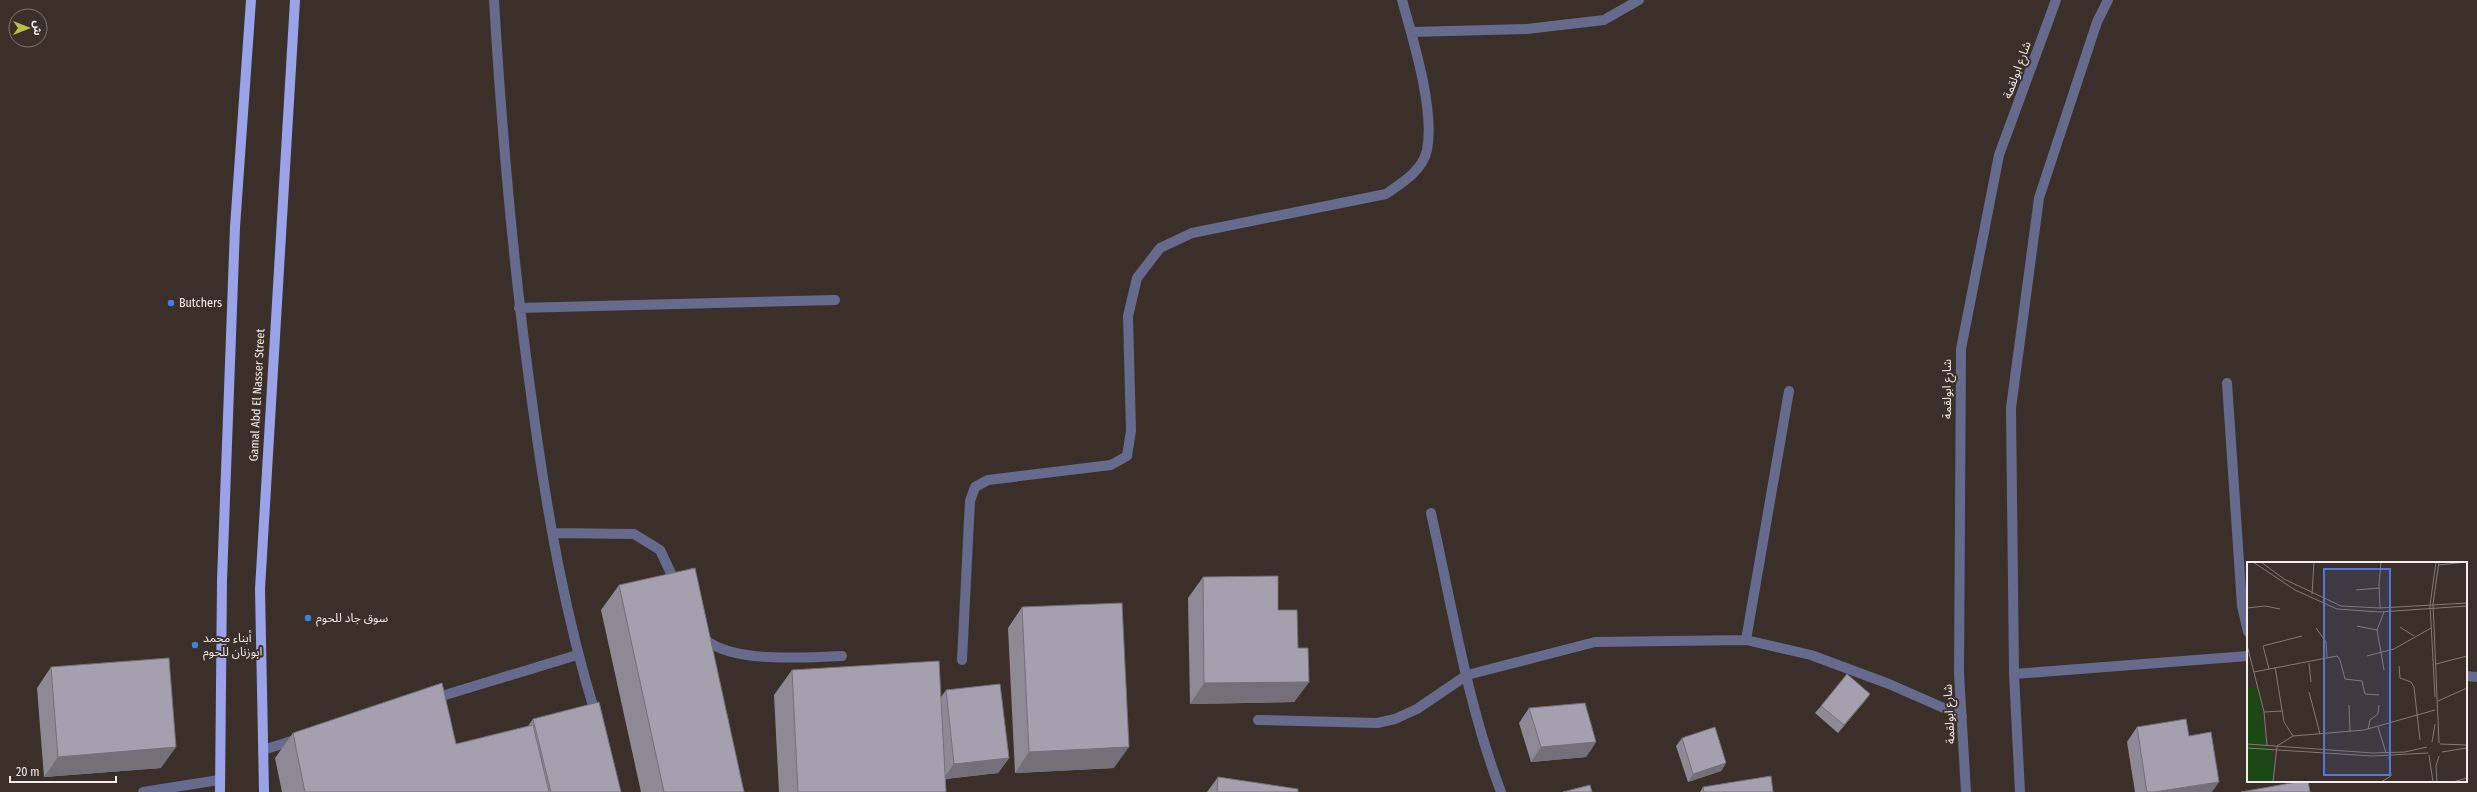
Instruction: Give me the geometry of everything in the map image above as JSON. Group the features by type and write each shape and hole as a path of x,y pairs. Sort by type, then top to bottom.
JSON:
{"main road":[{"path":"220,792 222,580 235,227 251,0"},
{"name":"Gamal Abd El Nasser Street","path":"264,792 260,589 295,0"}],"street":[{"path":"494,0 500,104 518,308 543,481 577,655 599,723"},
{"path":"962,660 970,502 975,487 988,480 1111,465 1127,456 1131,431 1128,316 1137,278 1160,248 1192,233 1386,194 1412,176 1427,151 1427,107 1411,32 1402,0"},
{"path":"1411,32 1527,30 1604,20 1639,0"},
{"name":"شارع ابولقمة","path":"1966,792 1959,673 1960,349 1999,155 2056,0"},
{"path":"2020,792 2014,674 2011,408 2039,198 2097,22 2108,0"},
{"path":"518,308 835,300"},
{"path":"2227,383 2242,606 2247,628"},
{"path":"1746,640 1789,391"},
{"path":"1431,513 1487,757 1501,792"},
{"path":"553,533 634,534 660,550 680,593"},
{"path":"694,622 700,636 732,653 775,658 842,656"},
{"path":"1258,720 1377,723 1395,719 1417,709 1467,675 1595,642 1746,640 1811,655 1889,684 1962,716"},
{"path":"420,702 577,655"},
{"path":"2014,674 2247,656"},
{"path":"2467,676 2477,677"},
{"path":"263,750 308,736"},
{"path":"143,792 219,780"}],"building":[{"path":"695,568 744,792 664,792 619,585"},
{"path":"1278,576 1278,610 1297,610 1298,648 1308,648 1309,682 1204,683 1203,577"},
{"path":"1122,603 1129,747 1029,752 1022,607"},
{"path":"169,658 176,747 58,757 51,667"},
{"path":"939,661 946,792 798,792 792,670"},
{"path":"1847,674 1870,694 1844,725 1821,706"},
{"path":"442,683 456,744 533,725 549,792 305,792 293,733"},
{"path":"1000,684 1009,758 954,764 946,690"},
{"path":"599,702 621,792 551,792 533,719"},
{"path":"1585,703 1596,742 1541,747 1529,708"},
{"path":"2186,719 2189,736 2211,732 2219,782 2147,792 2137,727"},
{"path":"1715,727 1726,763 1693,774 1682,738"},
{"path":"1771,776 1773,792 1704,792 1703,787"},
{"path":"1218,777 1298,789 1298,792 1217,792"},
{"path":"2296,782 2308,782 2310,792 2241,792"},
{"path":"1590,785 1592,792 1563,792"}],"place":[{"name":"Butchers","path":"171,303"},
{"name":"سوق جاد للحوم","path":"308,618"},
{"name":"أبناء محمد ابوزنان للحوم","path":"195,645"}]}
